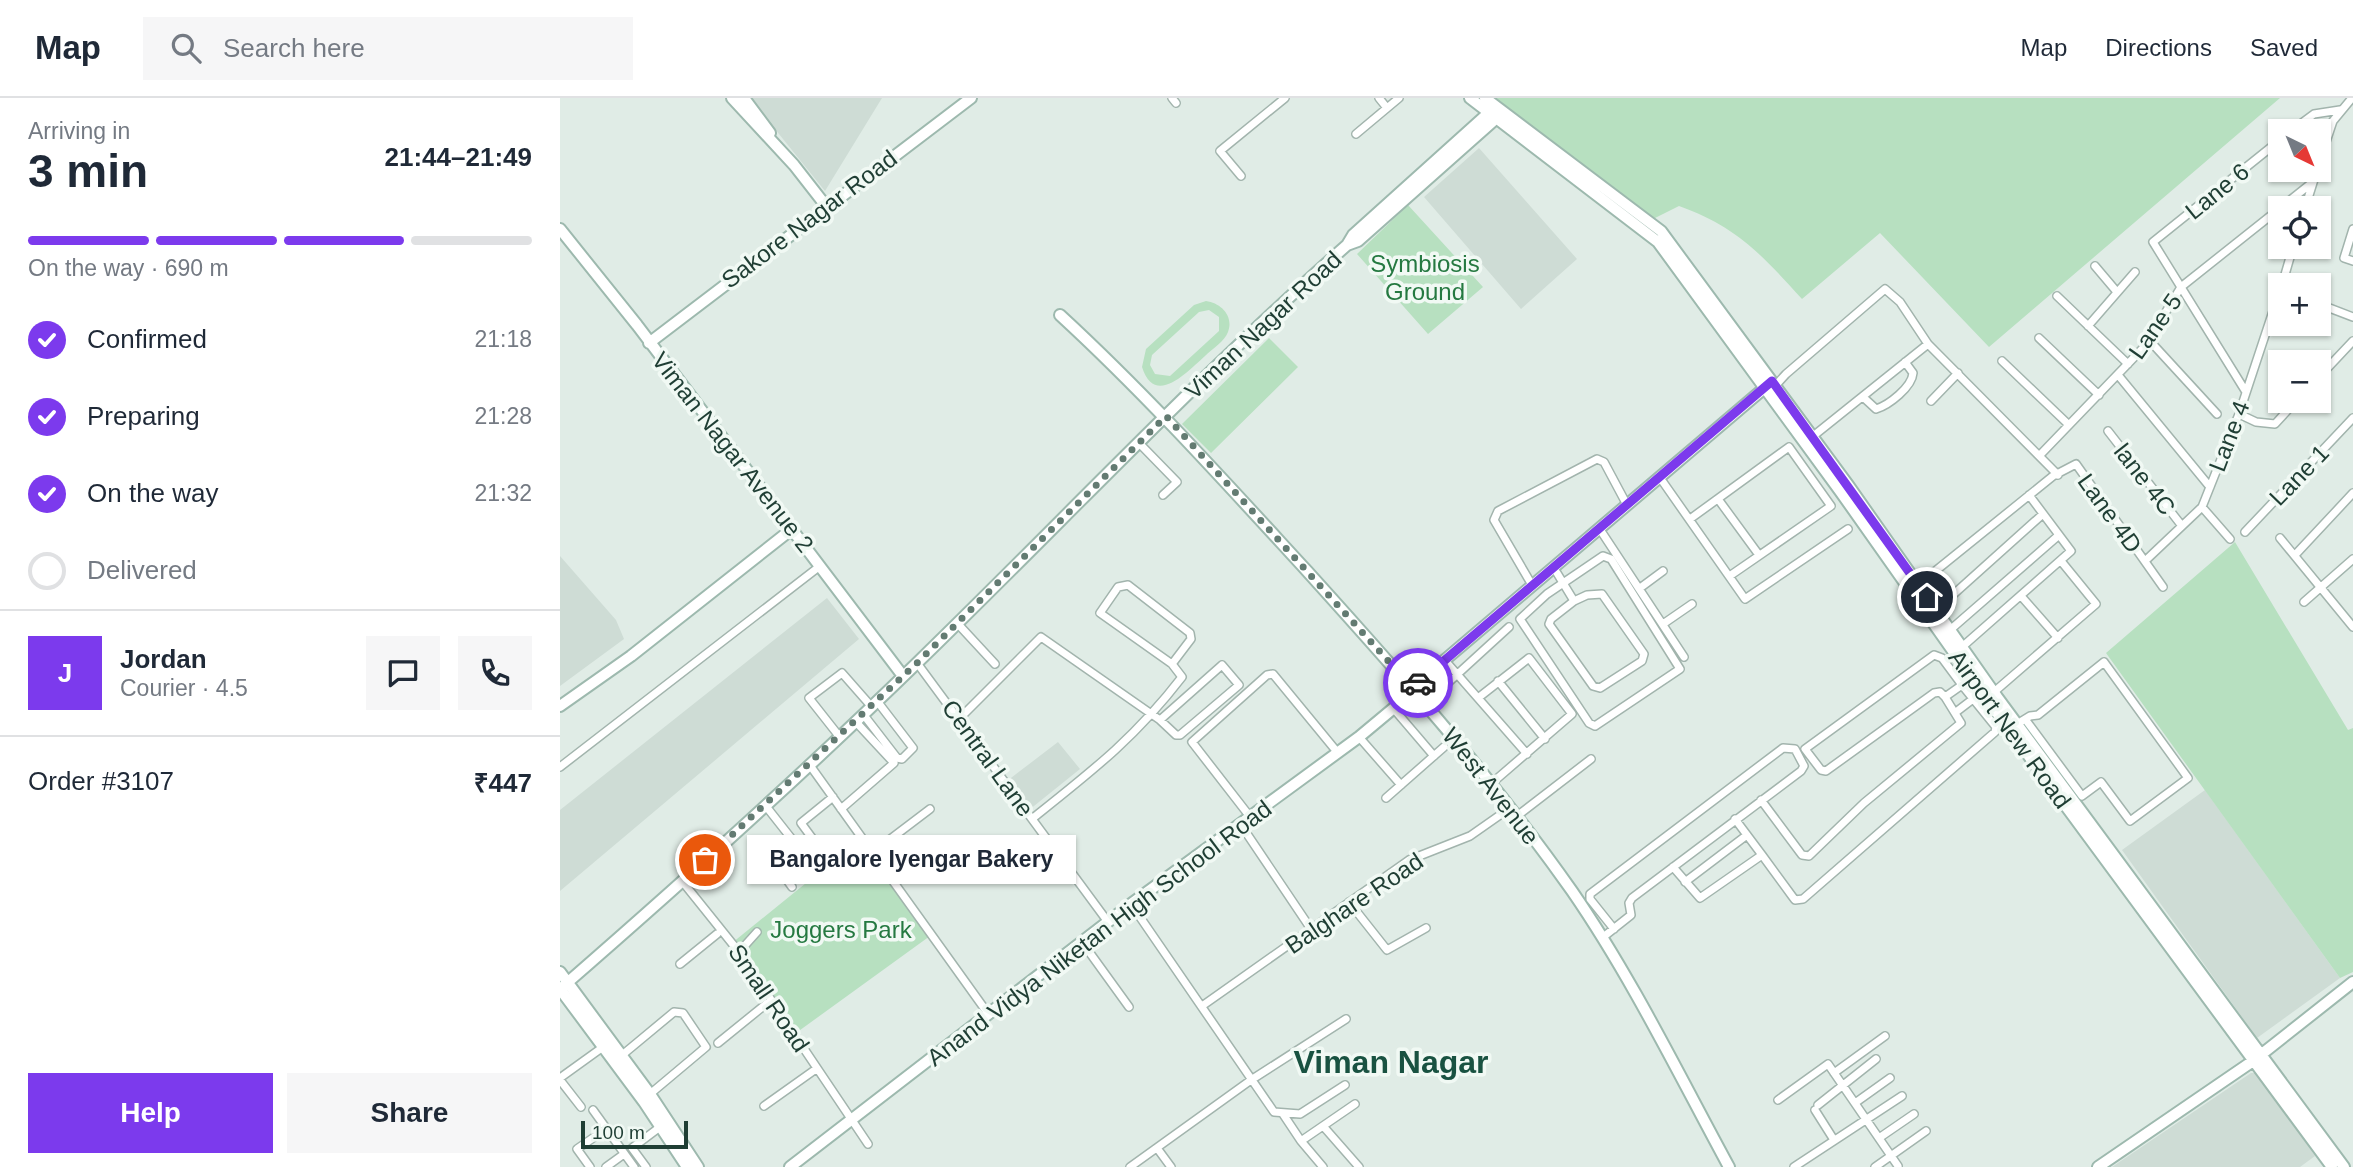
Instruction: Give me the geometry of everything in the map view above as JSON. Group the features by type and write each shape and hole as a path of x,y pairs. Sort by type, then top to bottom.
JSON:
{"street":[{"path":"732,98 778,147 826,206"},
{"path":"744,98 778,147"},
{"name":"Sakore Nagar Road","path":"649,343 971,98"},
{"path":"1379,98 1387,108"},
{"path":"1356,134 1399,98"},
{"name":"Airport New Road","path":"1470,98 1495,113 1654,237 1812,438 1994,692 2021,722 2258,1057 2332,1167"},
{"name":"Airport New Road","path":"1485,98 1495,113"},
{"path":"2331,133 2340,110 2352,98"},
{"path":"1241,176 1220,151 1280,100"},
{"path":"2307,119 2314,114 2340,110"},
{"name":"Viman Nagar Road","path":"563,986 682,881 917,663 1166,416 1347,245 1358,241 1495,113"},
{"name":"Lane 6","path":"2181,287 2153,242 2268,150"},
{"path":"2309,196 2313,182"},
{"name":"Lane 5","path":"2040,455 2149,340 2181,287 2313,182"},
{"path":"2353,229 2344,258 2353,261"},
{"name":"Viman Nagar Avenue 2","path":"561,234 649,343 903,676"},
{"path":"2095,266 2117,292"},
{"path":"2088,326 2135,272"},
{"path":"2181,287 2246,393"},
{"path":"1412,693 1509,609 1560,578 1607,557 1681,669 1595,726 1589,723 1520,619 1560,578 1601,531 1627,505 1676,467 1885,289 1900,302 1928,344 2058,475 1918,584"},
{"path":"2057,296 2128,364"},
{"path":"2331,309 2353,317"},
{"name":"West Avenue","path":"1060,315 1166,416 1492,783 1602,938 1729,1167"},
{"name":"Lane 4","path":"2145,561 2202,507 2239,414 2268,327"},
{"path":"2039,338 2099,395"},
{"path":"2149,340 2217,414"},
{"path":"2331,364 2353,341"},
{"path":"1812,438 1928,344"},
{"path":"2002,361 2069,425"},
{"path":"1863,397 1876,409 1883,407 1911,381 1913,373 1905,362"},
{"path":"1931,401 1958,373"},
{"path":"2118,375 2210,487"},
{"name":"Airport New Road","path":"1770,387 1997,713 2344,1167"},
{"path":"2239,414 2256,422 2275,424 2286,413"},
{"name":"Lane 1","path":"2245,532 2353,418"},
{"name":"lane 4C","path":"2108,431 2182,526"},
{"path":"1139,443 1177,482 1163,495"},
{"path":"1690,519 1789,447 1831,506 1731,575"},
{"path":"1532,585 1494,520 1498,511 1597,459 1604,462 1627,505"},
{"name":"Lane 4D","path":"2058,475 2076,464 2163,587"},
{"path":"1412,693 1449,665 1532,585 1663,482 1676,467"},
{"path":"1663,482 1731,575 1731,581 1747,599 1848,529"},
{"path":"2295,555 2353,493"},
{"path":"1962,647 2071,551 2029,495"},
{"path":"1718,499 1759,555"},
{"path":"2202,507 2230,539"},
{"path":"1936,610 2043,514"},
{"path":"560,706 631,656 792,529"},
{"path":"1601,531 1684,657"},
{"path":"1950,630 2059,535"},
{"path":"2280,538 2353,627"},
{"path":"2304,602 2353,559"},
{"path":"1994,692 2096,604 2061,561"},
{"path":"560,767 820,566"},
{"path":"1640,588 1663,571"},
{"path":"1560,578 1574,601"},
{"path":"1033,818 1120,749 1152,716 1182,677 1172,664 1100,612 1118,587 1128,585 1190,633 1191,639 1172,664"},
{"path":"1602,594 1644,654 1642,661 1600,688 1593,686 1549,624 1551,619 1574,601 1587,595 1602,594"},
{"path":"2021,596 2058,638"},
{"path":"1663,624 1692,604"},
{"path":"957,623 995,664"},
{"path":"1439,691 1508,627"},
{"path":"960,718 1041,637 1160,720 1176,735 1181,735 1239,685 1222,665 1160,720"},
{"path":"1614,929 1590,899 1590,894 1783,748 1805,749 1934,655 1942,658 1996,727 1996,732 1803,900 1795,900 1735,820"},
{"path":"1478,698 1524,659 1532,659 1572,714 1492,783"},
{"path":"2104,662 2188,778 2130,821 2101,782 2082,796 2021,722 2038,715 2104,662"},
{"name":"Central Lane","path":"917,663 1108,922"},
{"path":"1449,665 1527,754"},
{"path":"839,736 809,698 842,673 866,710 898,758 902,759 911,753 913,748 866,710"},
{"path":"1251,818 1192,742 1267,675 1273,674 1338,753"},
{"path":"1497,681 1545,739"},
{"path":"1945,697 1962,685"},
{"path":"1761,800 1802,855 1809,856 1864,803 1961,723 1945,697 1940,692 1934,693 1826,771 1821,770 1805,749"},
{"name":"Anand Vidya Niketan High School Road","path":"790,1167 1108,922 1359,737 1412,693"},
{"path":"1956,712 1973,699"},
{"path":"1393,708 1434,756"},
{"path":"841,809 894,763 866,710"},
{"path":"1359,737 1401,785"},
{"path":"1386,798 1444,747"},
{"path":"1602,938 1632,914 1629,900 1801,771 1804,766 1796,750"},
{"name":"Balghare Road","path":"1202,1006 1409,860 1470,836 1513,812 1591,759"},
{"path":"809,764 989,1015"},
{"path":"826,858 802,823 832,797"},
{"path":"765,805 791,838 791,844 772,859 792,887"},
{"path":"873,853 930,810"},
{"path":"1241,825 1311,929"},
{"path":"1685,881 1747,835"},
{"path":"1673,867 1697,897 1704,897 1762,855"},
{"name":"Small Road","path":"682,881 738,952 868,1144"},
{"path":"1349,902 1387,950 1426,928"},
{"path":"1132,904 1268,1106 1283,1114 1300,1114 1345,1085"},
{"path":"738,952 757,932"},
{"path":"680,964 717,934"},
{"path":"1082,942 1129,1007"},
{"path":"560,972 563,986 660,1127 683,1166"},
{"path":"2098,1167 2258,1057 2353,982"},
{"path":"563,986 650,1094 698,1167"},
{"path":"718,1043 771,1000"},
{"path":"621,1056 674,1012 683,1013 706,1047 650,1094"},
{"path":"1130,1167 1251,1080 1346,1019"},
{"path":"1834,1073 1885,1036"},
{"path":"581,1107 560,1079 603,1047"},
{"path":"1834,1140 1816,1108 1876,1059"},
{"path":"1778,1100 1828,1064 1898,1166"},
{"path":"764,1106 816,1069"},
{"path":"1855,1103 1890,1078"},
{"path":"1794,1167 1902,1096"},
{"path":"1301,1141 1355,1104"},
{"path":"593,1110 634,1167"},
{"path":"1283,1114 1323,1167"},
{"path":"1879,1138 1914,1114"},
{"path":"1323,1126 1359,1167"},
{"path":"646,1167 632,1148 660,1127"},
{"path":"590,1167 577,1149 606,1129"},
{"path":"1875,1167 1926,1131"},
{"path":"1157,1148 1171,1167"},
{"path":"606,1167 624,1153"}],"shaded area":[{"path":"750,98 882,98 825,191"},
{"path":"1479,148 1577,259 1521,309 1424,197"},
{"path":"560,556 616,620 624,639 560,686"},
{"path":"827,598 859,639 560,891 560,810"},
{"path":"1058,742 1080,769 1029,810 1007,781"},
{"path":"2205,790 2340,978 2257,1038 2122,850"},
{"path":"2251,1073 2257,1073 2315,1156 2300,1167 2112,1167"}],"green space":[{"path":"1488,98 2280,98 1989,347 1880,233 1802,299 1761,256 1717,223 1679,206 1653,219"},
{"name":"Symbiosis Ground","path":"1408,205 1483,287 1428,334 1357,254"},
{"path":"1206,301 1221,307 1229,321 1226,335 1181,377 1163,385 1155,385 1148,379 1142,367 1146,349 1194,305","holes":["1209,310 1219,317 1219,331 1170,376 1155,374 1150,365 1152,355 1199,312"]},
{"path":"1269,338 1298,367 1211,453 1182,424"},
{"path":"2235,542 2348,730 2353,728 2353,972 2340,978 2106,653"},
{"name":"Joggers Park","path":"859,840 930,936 796,1033 732,943"}],"way so far":[{"path":"705,860 917,663 1166,416 1412,687 1418,683"}],"place":[{"name":"Bangalore Iyengar Bakery","path":"705,860"}],"district":[{"name":"Viman Nagar","path":"1391,1062"}],"route":[{"path":"1418,683 1772,381 1927,597"}]}
